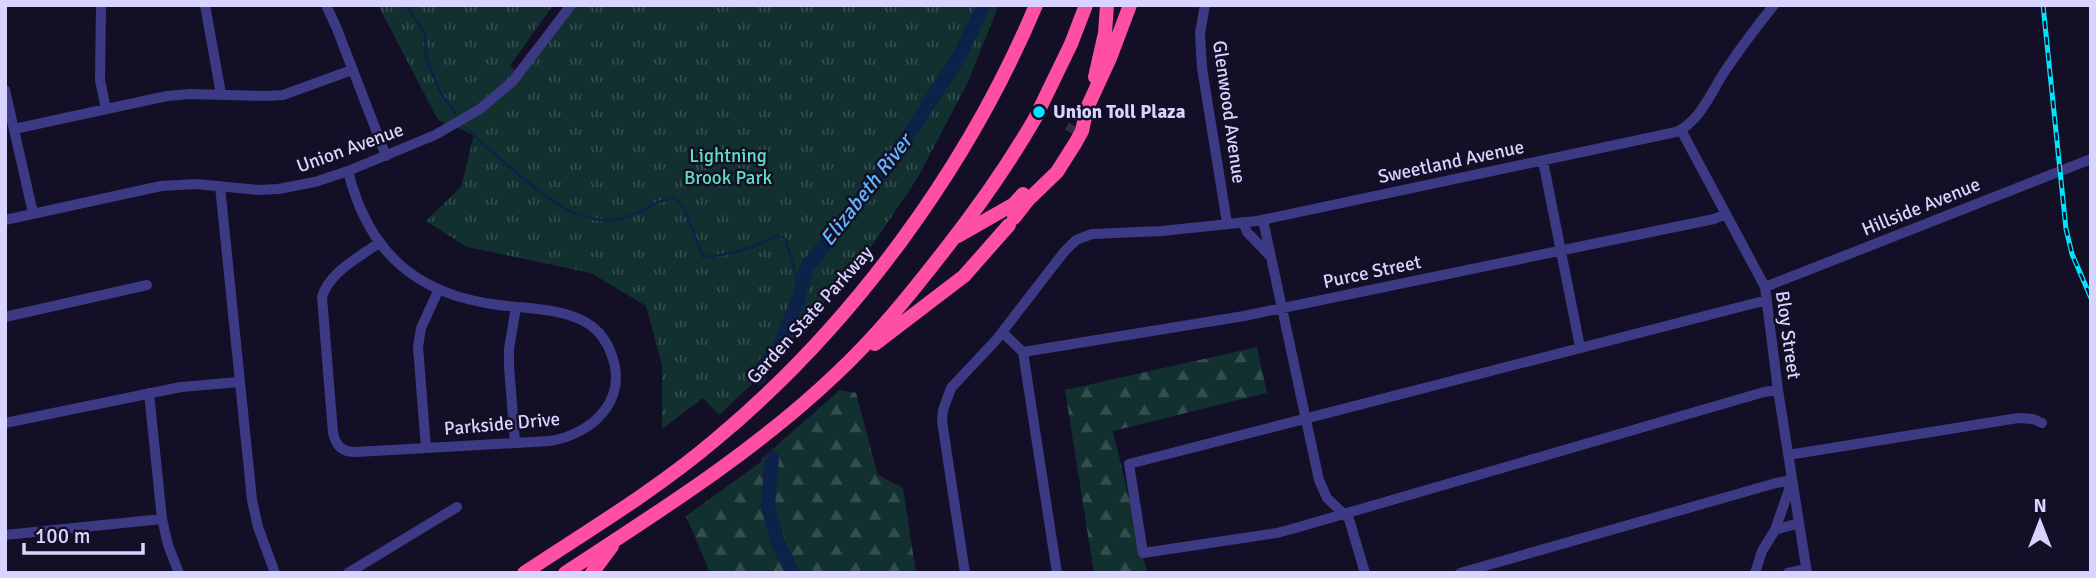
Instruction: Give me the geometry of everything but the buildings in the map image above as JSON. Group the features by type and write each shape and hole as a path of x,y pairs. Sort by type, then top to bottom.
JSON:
{"highway":[{"name":"Garden State Parkway","path":"524,573 663,480 732,425 788,372 840,317 921,212 953,163 987,105 1036,5"},
{"path":"835,375 896,312 1002,173 1039,112 1068,52 1086,5"},
{"path":"565,573 694,488 964,276 1028,200 1052,177 1082,131 1104,40 1107,5"},
{"path":"954,239 1014,204 1050,166 1089,104 1130,5"},
{"path":"592,573 617,539"}],"street":[{"path":"101,5 100,80 106,109"},
{"path":"205,5 221,94"},
{"path":"326,5 386,156"},
{"name":"Union Avenue","path":"5,220 161,186 178,184 278,189 315,182 348,171 469,117 513,81 570,5"},
{"name":"Glenwood Avenue","path":"1205,5 1200,33 1202,68 1227,223"},
{"path":"1681,130 1696,118 1728,67 1774,5"},
{"path":"14,129 167,96 283,95 352,70"},
{"path":"5,90 33,214"},
{"name":"Sweetland Avenue","path":"965,573 942,421 943,410 951,388 1002,332 1063,252 1081,237 1098,233 1162,231 1264,219 1664,136 1681,130"},
{"name":"Bloy Street","path":"1681,130 1765,287 1778,390 1807,571"},
{"name":"Hillside Avenue","path":"1765,287 2091,159"},
{"path":"1543,161 1580,347"},
{"name":"Parkside Drive","path":"348,171 359,205 380,242 412,275 438,290 478,302 569,315 596,329 611,351 614,361 616,384 612,401 583,429 563,439 350,452 338,446 335,440 322,297 327,284 336,275 380,242"},
{"path":"220,186 254,514 275,573"},
{"name":"Purce Street","path":"1023,352 1281,309 1714,219 1726,214"},
{"path":"1264,219 1281,309 1322,491 1351,524 1365,573"},
{"path":"1243,222 1247,232 1267,250 1271,258"},
{"path":"5,317 147,285"},
{"path":"426,448 418,347 421,328 438,290"},
{"path":"1767,299 1129,464 1143,553 1277,533 1778,390"},
{"path":"516,307 509,349 516,443"},
{"path":"1002,332 1023,352 1057,573"},
{"path":"5,422 181,387 239,382"},
{"path":"149,393 162,519 179,573"},
{"path":"1788,455 2018,418 2033,419 2042,424"},
{"path":"1460,573 1792,480"},
{"name":"Bloy Street","path":"1755,573 1760,556 1775,530 1792,480"},
{"path":"348,573 457,507"},
{"path":"5,535 162,519"},
{"path":"1775,530 1799,523"},
{"path":"1788,573 1807,571"}],"green space":[{"name":"Lightning Brook Park","path":"378,5 553,5 510,66 519,73 570,5 999,5 967,84 917,179 869,250 763,374 719,415 703,398 662,429 662,365 646,306 591,273 467,247 426,221 461,187 474,135 438,120"},
{"path":"661,5 720,5 689,34"},
{"path":"1257,347 1267,393 1113,431 1147,573 1094,573 1065,390"},
{"path":"840,390 856,393 878,475 903,488 916,573 710,573 686,516 762,461 761,459"}],"waterway":[{"path":"406,5 425,34 426,57 440,92 455,113"},
{"name":"Elizabeth River","path":"759,378 762,368 780,345 797,304 807,267 896,155 960,55 984,5"},
{"path":"467,128 542,194 567,210 581,215 609,220 624,218 674,197 684,208 703,257 742,250 778,235 786,240 800,291"},
{"name":"Elizabeth River","path":"772,458 768,506 778,543 793,573"}],"tunnel":[{"path":"1071,133 1075,126"}],"railway":[{"path":"2043,5 2066,229 2072,254 2091,298"}],"place":[{"name":"Union Toll Plaza","path":"1039,112"}]}
